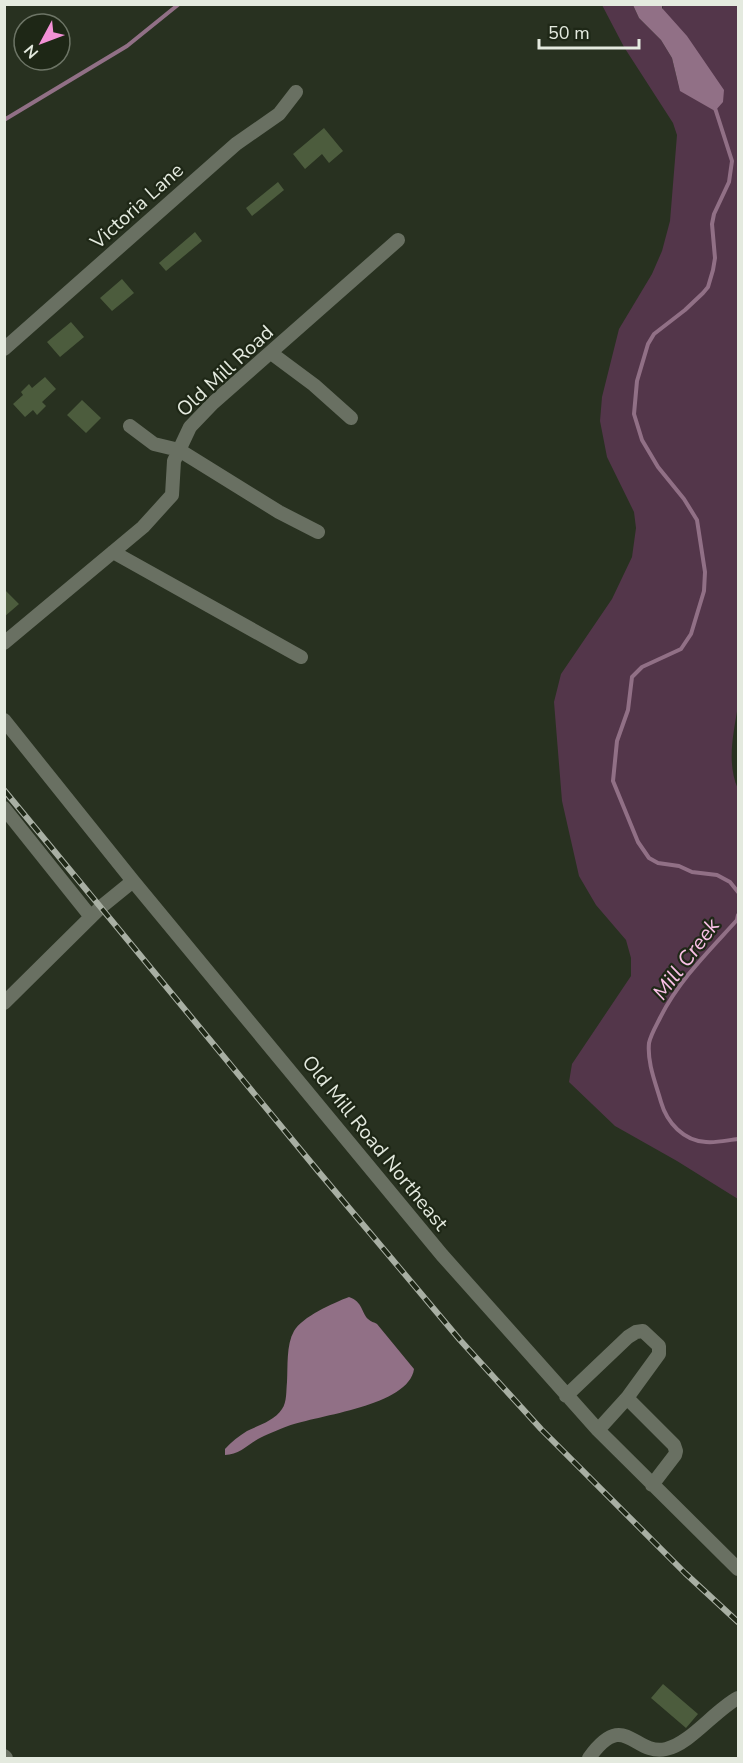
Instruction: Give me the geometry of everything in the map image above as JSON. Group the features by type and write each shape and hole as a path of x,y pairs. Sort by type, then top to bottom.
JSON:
{"street":[{"name":"Victoria Lane","path":"4,349 236,144 279,114 296,92"},
{"name":"Old Mill Road","path":"4,643 143,527 172,495 174,461 190,426 213,403 398,240"},
{"path":"271,353 351,418"},
{"path":"130,426 154,444 179,450 279,512 318,532"},
{"path":"113,552 301,657"},
{"name":"Old Mill Road Northeast","path":"4,720 442,1255 598,1430 738,1569"},
{"path":"4,808 91,917"},
{"path":"4,1003 91,917 133,880"},
{"path":"566,1395 636,1332 643,1331 659,1346 659,1354 627,1398 598,1430"},
{"path":"627,1398 674,1445 676,1451 652,1485"},
{"path":"589,1758 598,1745 611,1736 633,1737 641,1744 664,1750 674,1746 738,1698"}],"shaded area":[{"path":"602,5 633,5 639,18 661,40 672,58 680,91 662,5 738,5 738,705 733,736 732,768 738,789 738,1199 615,1126 569,1082 572,1064 631,976 631,958 626,940 596,905 579,876 562,801 554,702 561,674 612,599 632,557 636,528 634,512 607,457 600,421 602,397 619,329 652,274 662,251 670,221 677,135 673,123 624,47"},
{"path":"633,5 662,5 662,8 687,36 724,90 723,102 715,111 680,91 672,58 661,40 639,18"},
{"path":"349,1297 359,1304 368,1319 377,1324 414,1369 408,1382 396,1392 380,1400 288,1426 261,1437 239,1452 225,1455 225,1449 232,1442 247,1431 271,1420 284,1406 288,1356 294,1331 318,1311"}],"building":[{"path":"324,128 343,151 329,163 322,154 305,169 293,154"},
{"path":"278,182 284,190 252,216 246,208"},
{"path":"195,232 202,241 166,271 159,263"},
{"path":"122,279 134,293 112,311 100,298"},
{"path":"71,322 84,337 60,357 47,342"},
{"path":"45,377 56,389 42,402 46,406 37,415 33,410 25,417 13,404 23,395 21,392 29,384 32,388"},
{"path":"82,400 101,418 86,433 67,415"},
{"path":"4,589 19,604 4,617"},
{"path":"663,1684 698,1714 686,1728 651,1698"}],"waterway":[{"path":"4,120 127,46 179,4"},
{"name":"Mill Creek","path":"715,108 732,161 729,182 714,214 712,224 715,258 713,270 708,287 703,293 654,334 648,344 637,381 634,414 642,440 658,467 684,499 697,520 705,572 704,591 691,634 681,649 642,667 632,677 628,710 617,741 613,781 638,842 649,858 658,863 679,866 692,872 717,875 730,882 738,892"},
{"name":"Mill Creek","path":"738,915 737,920 695,966 676,991 652,1033 649,1043 652,1073 664,1110 672,1124 684,1134 698,1141 738,1139"}],"railway":[{"path":"4,790 460,1340 541,1429 685,1573 738,1622"}]}
